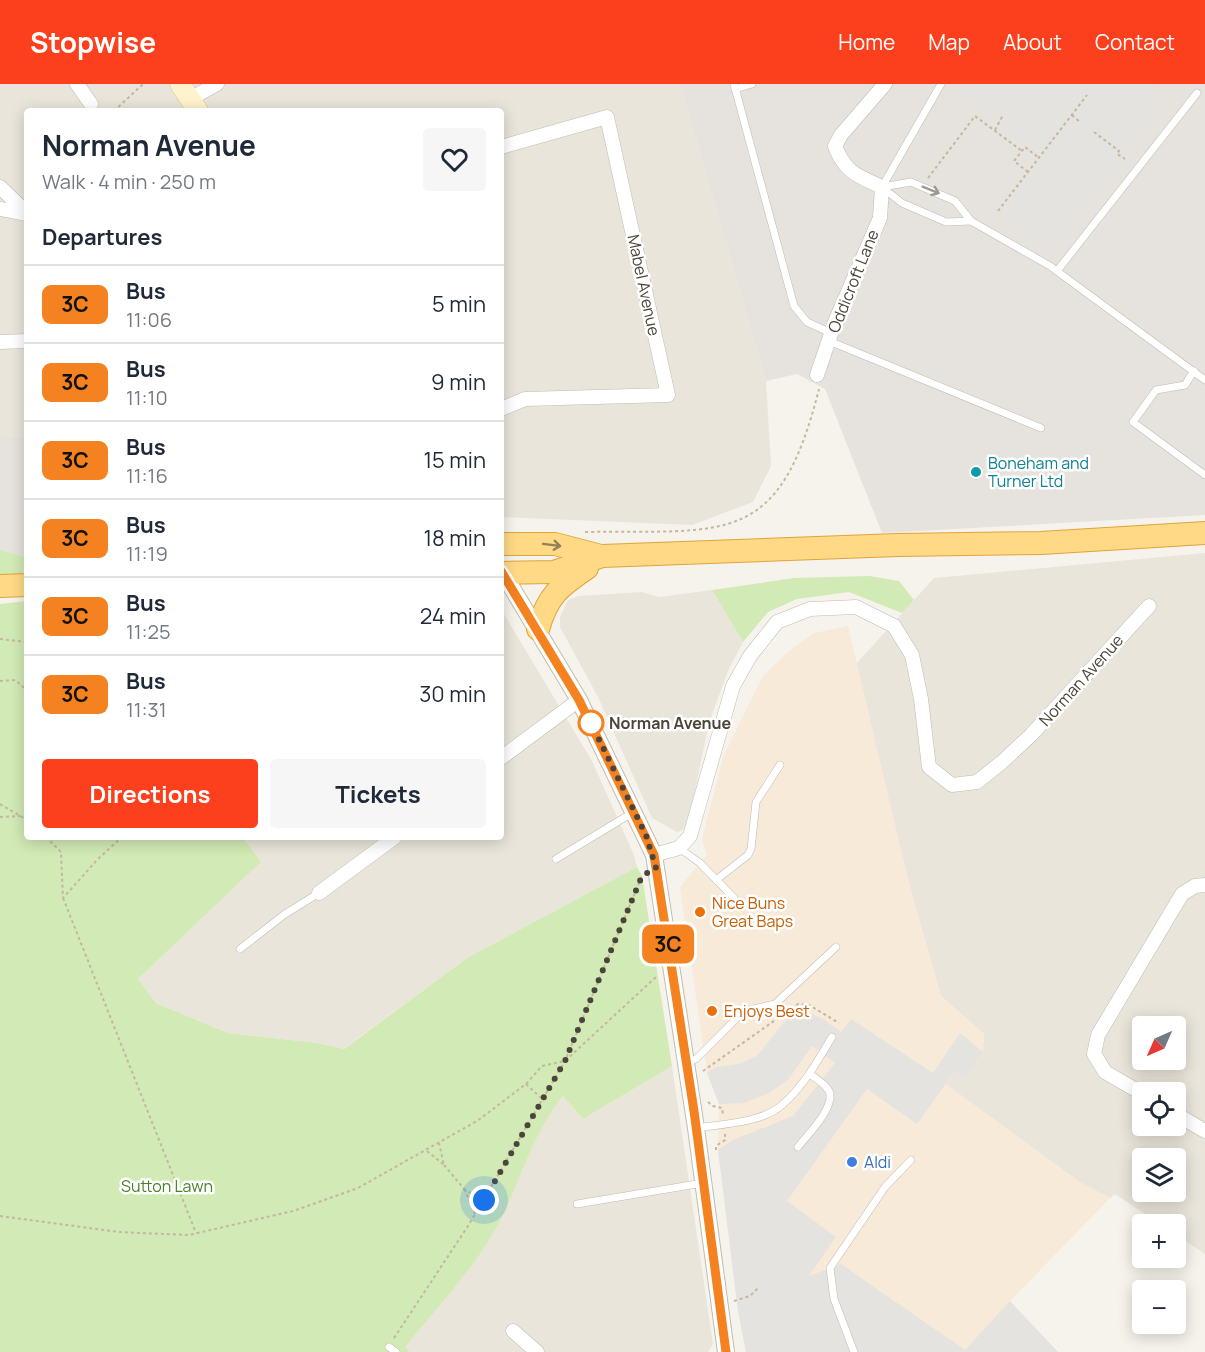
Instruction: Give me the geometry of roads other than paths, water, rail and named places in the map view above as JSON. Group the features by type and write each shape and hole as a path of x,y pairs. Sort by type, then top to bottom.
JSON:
{"highway":[{"path":"504,572 554,572 603,556 898,545 1041,543 1205,533"},
{"path":"504,544 555,544 603,556"},
{"path":"538,629 546,605 554,593 603,556"},
{"path":"0,586 24,585"}],"street":[{"path":"76,84 91,104"},
{"path":"190,98 217,84"},
{"path":"882,187 849,171 836,146 841,135 885,84"},
{"name":"Mabel Avenue","path":"504,146 607,117 668,395 525,399 504,408"},
{"path":"0,187 24,210"},
{"name":"Oddicroft Lane","path":"817,375 830,337 880,218 882,187"},
{"path":"0,209 24,213"},
{"path":"0,342 24,341"},
{"path":"504,575 579,700 634,812 655,862 688,1070 726,1352"},
{"name":"Norman Avenue","path":"679,848 690,836 733,686 750,656 777,622 810,609 856,607 894,626 912,655 929,767 952,785 977,782 1002,762 1031,735 1149,606"},
{"path":"504,756 579,700"},
{"path":"319,893 390,840"},
{"path":"655,862 679,848"},
{"path":"1132,1088 1105,1072 1094,1054 1098,1035 1182,894 1195,886 1205,885"},
{"path":"1186,1120 1205,1131"},
{"path":"513,1331 537,1352"}],"lane":[{"path":"752,84 735,87 794,306 807,322 830,337 1041,428"},
{"path":"882,187 941,84"},
{"path":"1057,271 1197,93"},
{"path":"882,187 911,182 955,201 971,221 1057,271 1205,380"},
{"path":"882,187 902,203 945,222 971,221"},
{"path":"1194,371 1185,385 1156,390 1133,422 1205,475"},
{"path":"716,880 748,855 751,849 756,802 780,765"},
{"path":"556,859 634,812"},
{"path":"679,848 700,863 734,898"},
{"path":"240,950 285,914 319,893"},
{"path":"688,1070 744,1011 775,1004 836,947"},
{"path":"696,1128 763,1115 781,1106 810,1074 832,1037"},
{"path":"798,1147 827,1107 830,1094 826,1086 810,1074"},
{"path":"854,1352 834,1299 830,1268 885,1187 911,1160"},
{"path":"577,1204 703,1183"},
{"path":"388,1348 396,1352"}],"place":[{"name":"Boneham and Turner Ltd","path":"976,472"},
{"name":"Norman Avenue","path":"591,723"},
{"name":"Nice Buns Great Baps","path":"700,912"},
{"name":"Enjoys Best","path":"712,1011"},
{"name":"Aldi","path":"852,1162"}],"park label":[{"name":"Sutton Lawn","path":"167,1186"}]}
